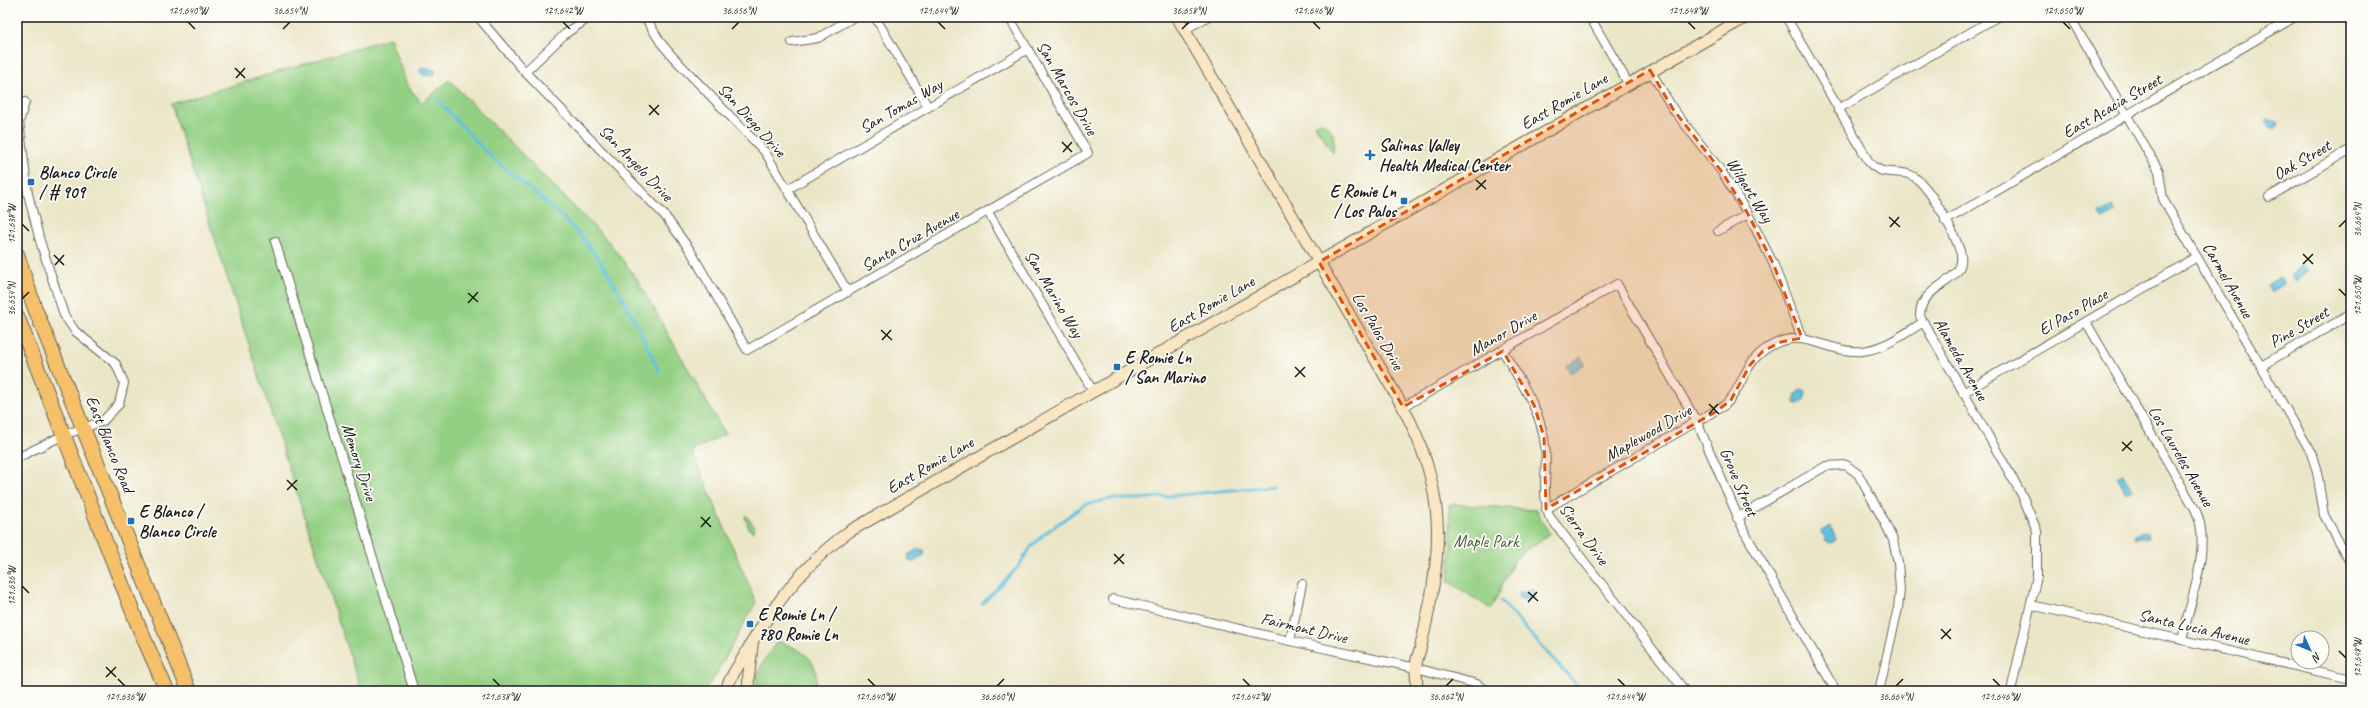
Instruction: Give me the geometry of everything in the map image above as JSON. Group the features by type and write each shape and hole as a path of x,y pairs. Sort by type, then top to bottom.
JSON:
{"highway":[{"name":"East Blanco Road","path":"17,254 34,306 189,691"},
{"path":"17,316 138,625 167,691"}],"main road":[{"name":"Los Palos Drive","path":"1177,17 1403,407 1426,462 1435,500 1438,526 1436,574 1416,668 1418,684 1415,691"},
{"name":"East Romie Lane","path":"725,690 752,642 795,580 820,553 836,540 1650,70 1746,17"},
{"path":"750,691 748,680 751,664 752,642"}],"street":[{"name":"San Angelo Drive","path":"478,17 525,72 665,216 690,250 747,350"},
{"path":"525,72 565,34 590,17"},
{"name":"San Diego Drive","path":"645,17 661,43 673,57 765,152 788,188 848,292"},
{"path":"792,42 818,38 854,17"},
{"path":"875,17 928,107"},
{"name":"San Marcos Drive","path":"1009,17 1088,153"},
{"path":"1184,30 1207,17"},
{"path":"1590,17 1628,83"},
{"name":"Alameda Avenue","path":"1786,17 1838,109 1872,165 1882,172 1907,174 1917,178 1928,190 1946,221 1958,246 1961,264 1953,277 1926,296 1921,307 1922,323 2019,489 2034,519 2037,531 2038,559 2031,605 2011,691"},
{"path":"1838,109 1997,17"},
{"name":"Carmel Avenue","path":"2070,17 2160,175 2160,190 2163,199 2311,452 2317,472 2324,516 2351,564"},
{"name":"East Acacia Street","path":"1946,221 2295,17"},
{"name":"San Tomas Way","path":"788,188 1028,49"},
{"name":"Wilgart Way","path":"1650,70 1682,121 1722,172 1748,214 1776,270 1802,338"},
{"path":"17,458 64,435 103,421 120,404 124,383 116,364 75,331 64,315 40,241 28,194 19,122 25,102"},
{"name":"Oak Street","path":"2269,197 2351,149"},
{"name":"Santa Cruz Avenue","path":"747,350 1088,153"},
{"name":"San Marino Way","path":"988,212 1093,391"},
{"path":"1718,231 1748,214"},
{"name":"Memory Drive","path":"275,241 414,691"},
{"name":"El Paso Place","path":"1963,393 2198,257"},
{"name":"Manor Drive","path":"1403,407 1503,351 1617,284"},
{"name":"Grove Street","path":"1617,284 1698,422 1737,518 1836,691"},
{"name":"Pine Street","path":"2261,366 2351,314"},
{"name":"Los Laureles Avenue","path":"2086,322 2195,509 2202,524 2203,548 2182,640"},
{"name":"Maplewood Drive","path":"1546,508 1698,422 1731,400 1750,365 1763,351 1781,342 1802,338 1841,350 1870,350 1885,344 1922,323"},
{"name":"Sierra Drive","path":"1503,351 1534,406 1544,437 1546,508 1554,524 1685,691"},
{"path":"1737,518 1826,466 1846,465 1858,474 1889,531 1895,550 1899,576 1898,608 1879,691"},
{"path":"1290,641 1302,584"},
{"name":"Fairmont Drive","path":"1114,599 1290,641 1416,668 1477,684 1486,691"},
{"name":"Santa Lucia Avenue","path":"2031,605 2351,679"}],"highlighted area":[{"path":"1650,70 1673,109 1722,172 1748,214 1773,263 1802,338 1781,342 1763,351 1750,365 1731,400 1717,411 1546,509 1544,437 1534,405 1503,351 1403,407 1319,262"}],"green space":[{"path":"390,38 407,85 422,103 449,80 608,241 637,279 725,434 692,451 756,602 714,678 704,691 361,691 171,104"},
{"path":"1321,122 1329,128 1333,135 1333,153 1315,125"},
{"name":"Maple Park","path":"1449,504 1537,510 1542,522 1550,533 1515,559 1491,609 1448,581 1451,549"},
{"path":"746,515 754,526 753,532 749,529 745,517"},
{"path":"777,641 802,652 808,657 816,671 814,691 758,691 756,685 759,671"}],"water":[{"path":"422,68 435,70 435,74 431,76 423,75 419,71"},
{"path":"2267,118 2277,121 2279,125 2274,129 2269,127 2266,122"},
{"path":"2112,206 2115,212 2103,219 2100,213"},
{"path":"2302,264 2308,270 2296,282 2291,276"},
{"path":"2280,277 2284,284 2271,292 2267,285"},
{"path":"1581,357 1585,364 1570,373 1566,366"},
{"path":"1801,389 1806,391 1804,400 1796,404 1794,402 1796,394"},
{"path":"2123,474 2132,490 2126,493 2117,477"},
{"path":"1831,526 1836,540 1831,543 1824,541 1825,537 1820,532"},
{"path":"2142,531 2147,532 2148,537 2136,539 2135,536"},
{"path":"918,549 924,550 924,555 914,562 909,561 908,555"},
{"path":"1530,588 1535,591 1534,596 1527,600 1519,598 1519,593 1525,592"}],"waterway":[{"path":"437,99 487,152 558,213 578,233 603,265 614,282 659,372"},
{"path":"982,604 1018,567 1031,547 1044,534 1084,505 1110,499 1139,499 1273,486"},
{"path":"1500,600 1582,691"}],"place":[{"name":"Salinas Valley Health Medical Center","path":"1370,155"},
{"name":"Blanco Circle / # 909","path":"31,182"},
{"name":"E Romie Ln / Los Palos","path":"1404,201"},
{"name":"E Romie Ln / San Marino","path":"1117,367"},
{"name":"E Blanco / Blanco Circle","path":"131,521"},
{"name":"E Romie Ln / 780 Romie Ln","path":"750,624"}]}
